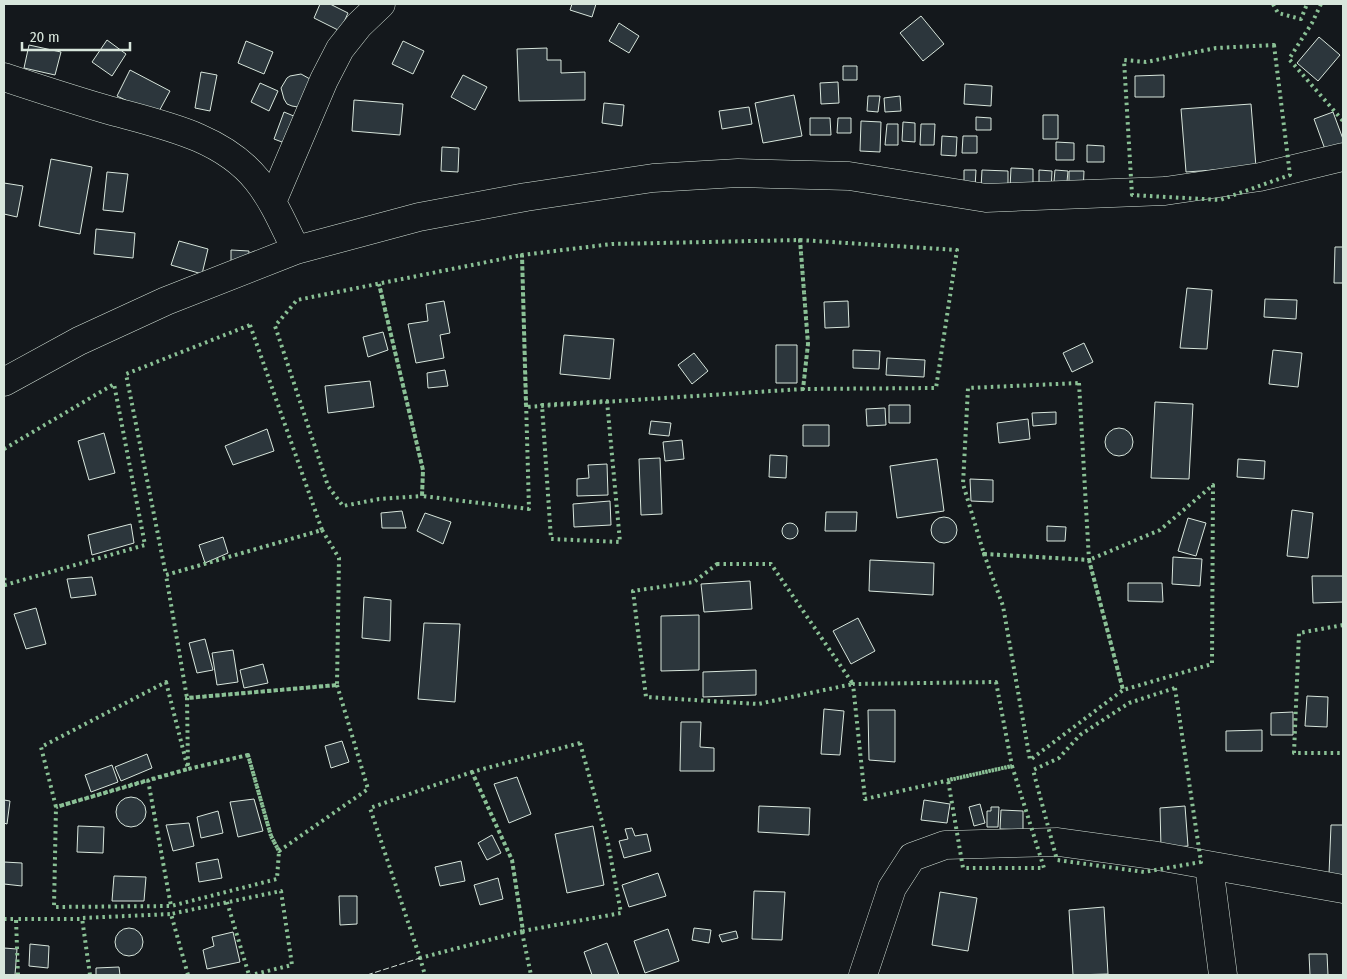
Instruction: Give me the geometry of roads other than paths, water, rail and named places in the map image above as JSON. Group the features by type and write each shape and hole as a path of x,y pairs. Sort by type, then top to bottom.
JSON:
{"street":[{"path":"272,202 324,80 340,49 359,25 381,4"},
{"path":"4,77 195,135 233,157 256,179 272,202 296,250"},
{"path":"4,382 79,341 166,301 296,250 419,217 526,197 653,178 738,173 849,176 986,198 1165,191 1260,177 1343,157"},
{"path":"863,975 892,888 912,857 945,846 1058,842 1152,855 1343,889"},
{"path":"1209,866 1223,975"}]}
